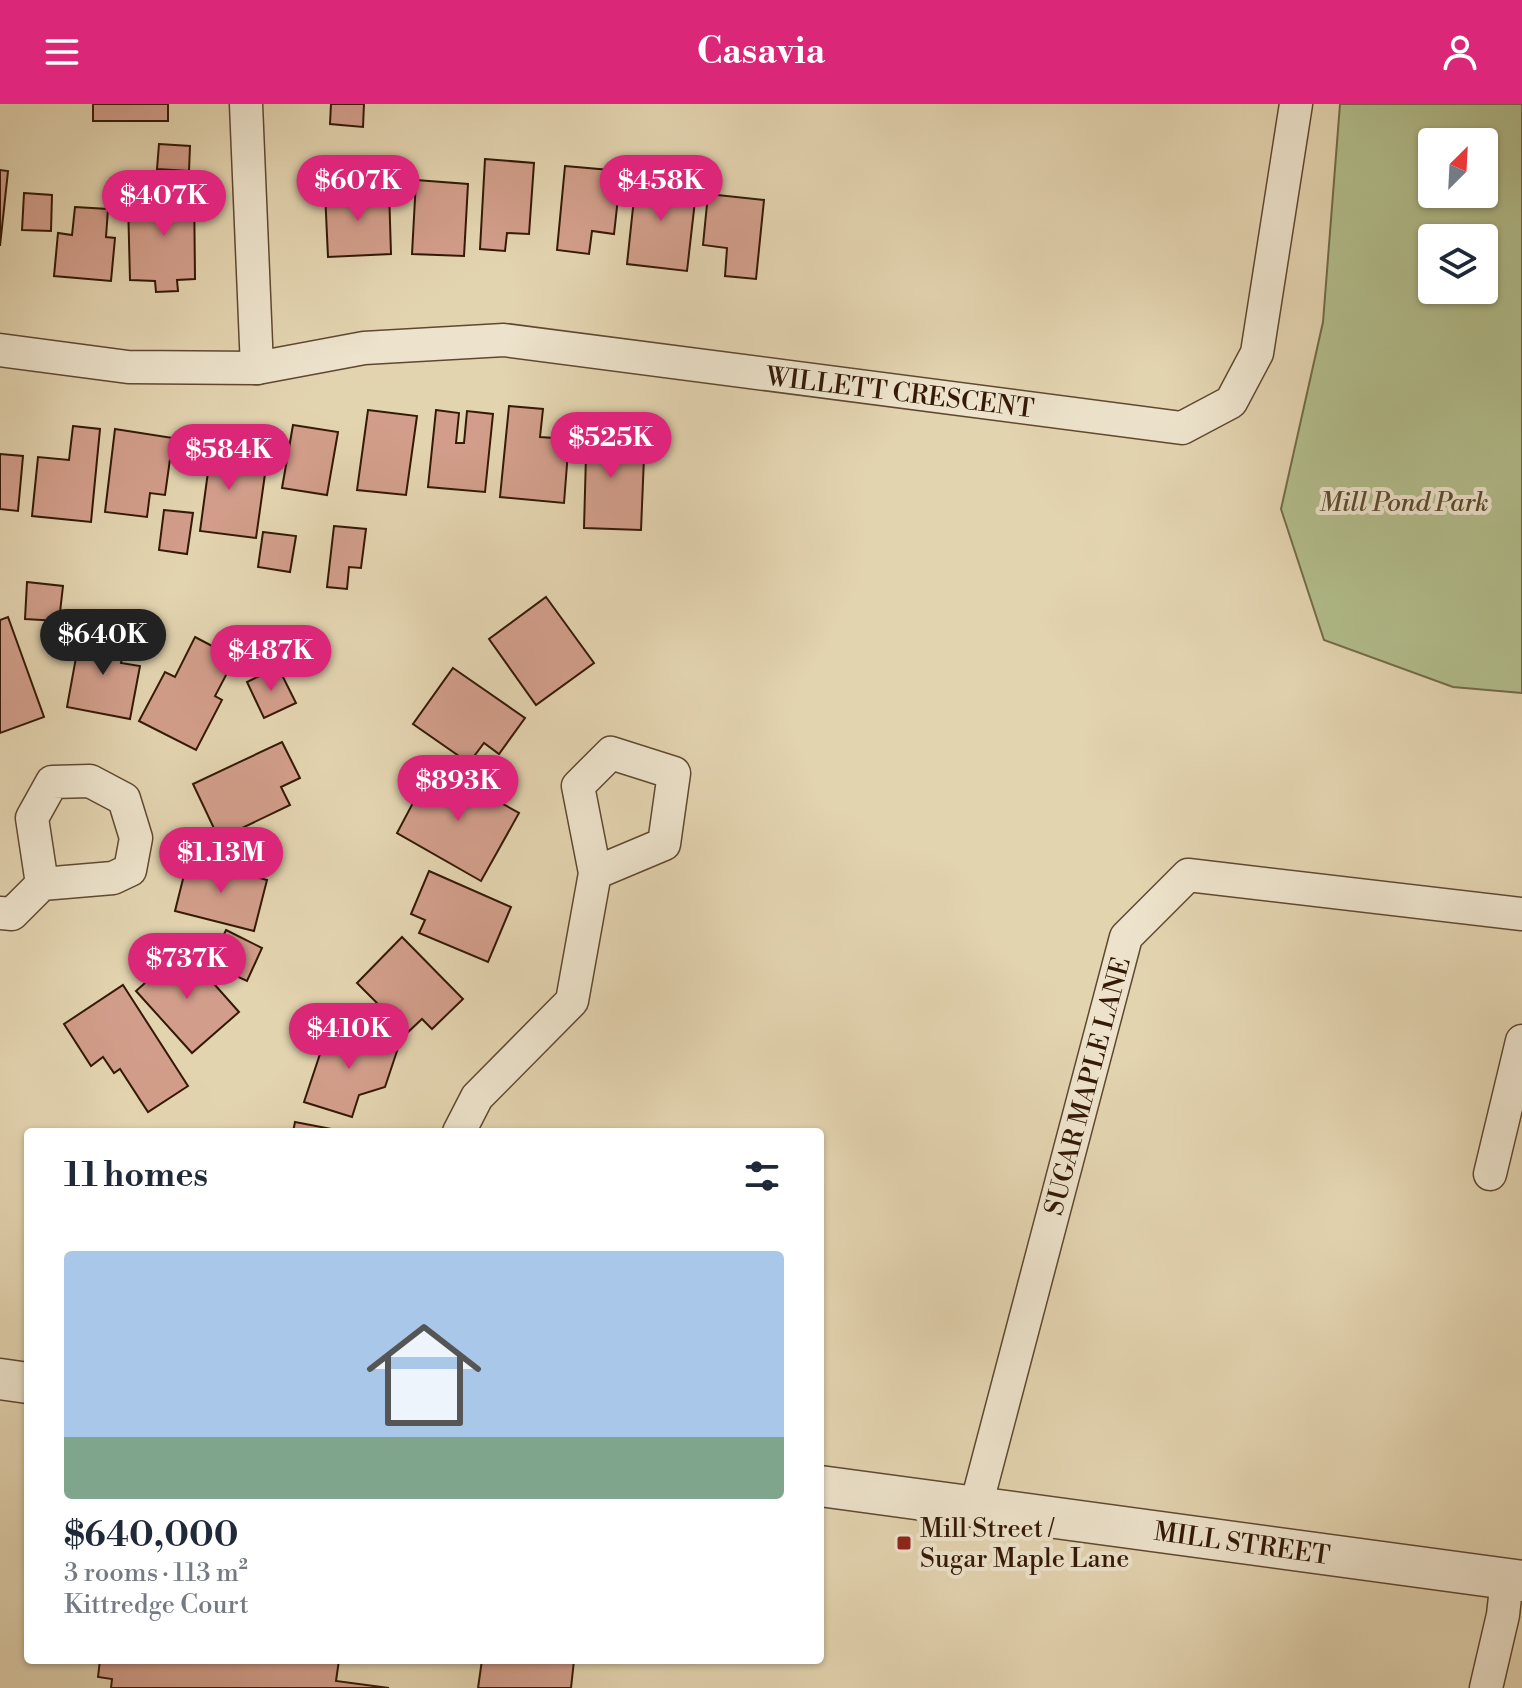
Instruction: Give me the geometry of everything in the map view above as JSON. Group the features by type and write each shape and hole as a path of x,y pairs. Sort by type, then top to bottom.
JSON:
{"street":[{"path":"246,104 257,368"},
{"name":"WILLETT CRESCENT","path":"0,350 128,367 257,368 364,348 504,340 1182,428 1231,402 1257,353 1296,104"},
{"path":"461,1128 477,1097 572,1001 595,873"},
{"name":"SUGAR MAPLE LANE","path":"976,1506 1126,937 1188,875 1522,914"},
{"path":"0,913 12,914 42,884"},
{"path":"1490,1174 1522,1041"},
{"path":"0,1379 24,1382"},
{"name":"MILL STREET","path":"824,1487 1515,1580"},
{"path":"1486,1688 1503,1615 1515,1580"}],"green space":[{"name":"Mill Pond Park","path":"1340,104 1522,104 1522,693 1453,687 1324,640 1281,509 1323,322"}],"building":[{"path":"93,104 168,104 168,121 93,121"},
{"path":"331,104 364,104 363,127 330,124"},
{"path":"159,144 190,146 189,171 157,169"},
{"path":"485,159 534,163 529,234 507,233 505,251 480,249"},
{"path":"565,166 621,171 614,234 592,231 589,254 557,250"},
{"path":"0,170 8,171 0,246"},
{"path":"637,170 676,174 675,189 696,192 687,271 627,264"},
{"path":"416,180 468,184 464,256 412,254"},
{"path":"194,183 195,279 177,280 178,291 156,292 155,281 130,280 128,202 166,201 165,184"},
{"path":"389,190 391,254 328,257 325,192"},
{"path":"24,193 52,195 51,231 22,230"},
{"path":"708,194 764,200 756,279 725,276 727,248 703,245"},
{"path":"75,207 108,209 106,237 115,238 111,281 54,276 58,233 72,235"},
{"path":"509,406 543,409 540,437 569,439 564,503 500,497"},
{"path":"368,410 417,416 406,495 357,490"},
{"path":"436,410 459,413 456,443 464,443 467,411 493,414 485,492 428,487"},
{"path":"587,419 620,419 619,456 644,457 641,530 584,528"},
{"path":"293,425 338,432 327,495 282,488"},
{"path":"73,426 100,429 91,522 32,516 38,457 69,460"},
{"path":"115,429 173,438 165,495 150,493 147,517 105,512"},
{"path":"203,439 238,443 234,470 265,474 256,538 200,531 208,472 199,471"},
{"path":"0,454 23,456 18,511 0,509"},
{"path":"164,510 193,513 187,554 159,550"},
{"path":"334,526 366,529 361,568 349,567 347,589 327,587"},
{"path":"263,532 296,536 290,572 258,567"},
{"path":"27,582 63,586 59,621 25,619"},
{"path":"546,597 594,663 536,705 489,639"},
{"path":"8,617 44,717 0,733 0,620"},
{"path":"81,630 126,638 121,663 140,666 130,719 67,707"},
{"path":"195,637 235,658 215,696 222,700 196,750 139,721 165,672 175,677"},
{"path":"278,667 296,703 264,718 247,682"},
{"path":"453,668 525,718 499,754 484,743 469,763 413,724"},
{"path":"282,742 300,778 281,787 290,805 219,839 193,784"},
{"path":"433,765 519,813 481,881 397,833"},
{"path":"188,859 267,880 254,931 175,911"},
{"path":"429,871 511,907 488,962 419,933 425,920 411,914"},
{"path":"226,930 262,948 247,981 210,964"},
{"path":"402,937 463,999 432,1029 422,1019 407,1033 357,983"},
{"path":"183,949 239,1012 192,1053 136,991"},
{"path":"123,985 188,1086 148,1112 120,1069 114,1073 103,1057 91,1066 64,1024"},
{"path":"329,1027 398,1048 385,1087 359,1095 352,1117 304,1102"},
{"path":"295,1122 326,1128 294,1128"},
{"path":"100,1664 338,1664 336,1681 389,1688 111,1688 112,1679 98,1677"},
{"path":"481,1664 574,1664 571,1688 478,1688"}],"place":[{"name":"Mill Street / Sugar Maple Lane","path":"904,1543"}]}
